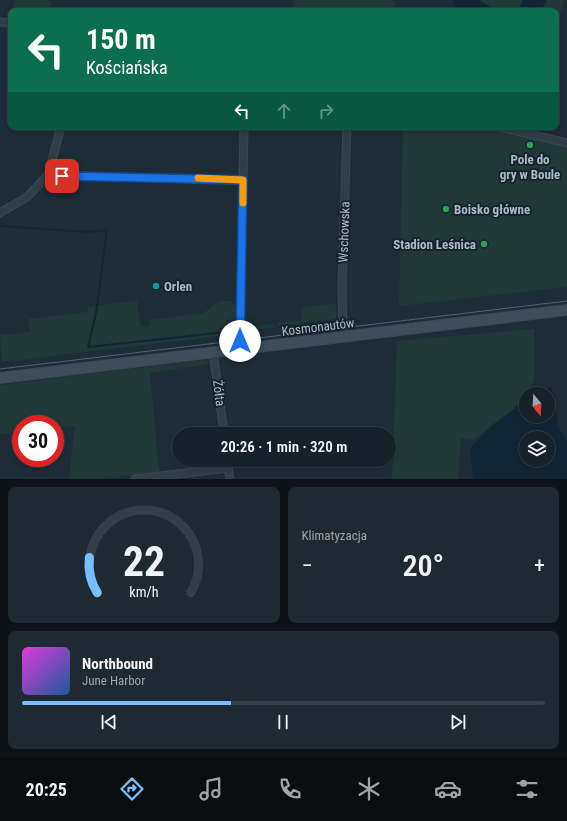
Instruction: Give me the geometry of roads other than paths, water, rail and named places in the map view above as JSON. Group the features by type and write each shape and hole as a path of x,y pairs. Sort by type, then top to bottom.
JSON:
{"main road":[{"name":"Kosmonautów","path":"0,378 567,310"}],"street":[{"path":"0,213 27,197 48,175 60,130"},
{"path":"240,349 244,130"},
{"name":"Wschowska","path":"343,337 342,287 347,130"},
{"path":"513,130 567,143"},
{"path":"48,175 243,180"},
{"name":"Żółta","path":"214,352 223,427"},
{"path":"135,479 228,468 230,479"}],"water":[{"path":"451,0 479,0 492,8 456,8"},
{"path":"523,0 547,0 542,8 519,8"},
{"path":"555,397 559,428 567,441 567,479 473,479 470,448 493,425 519,405 519,423 555,423"}],"waterway":[{"path":"1,226 88,232 107,230 96,313 88,347 227,332"}],"tram line":[{"path":"0,369 567,301"}],"place":[{"name":"Pole do gry w Boule","path":"530,145"},
{"name":"Boisko główne","path":"446,209"},
{"name":"Stadion Leśnica","path":"484,244"},
{"name":"Orlen","path":"156,286"}]}
